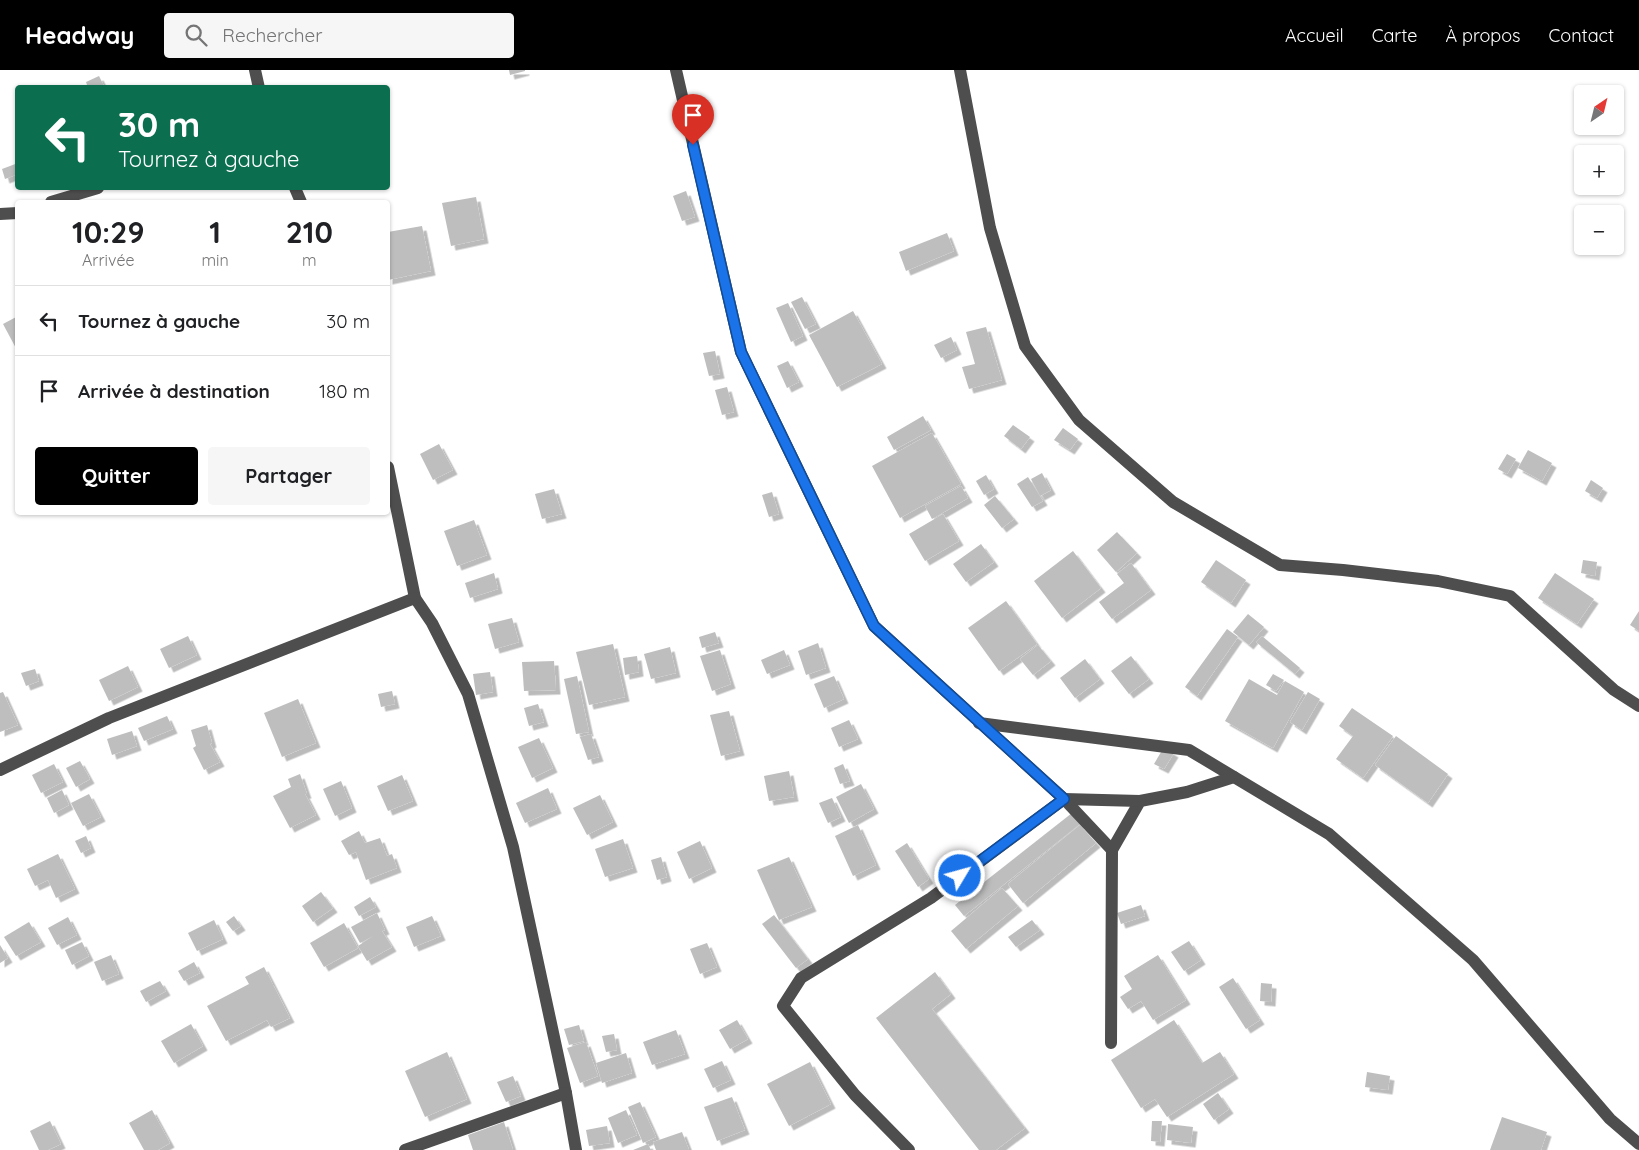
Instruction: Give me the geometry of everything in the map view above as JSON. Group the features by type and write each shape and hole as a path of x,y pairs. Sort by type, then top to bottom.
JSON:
{"street":[{"path":"255,70 258,85"},
{"path":"676,70 741,352 874,626 1064,799 1112,850"},
{"path":"960,70 990,228 1025,346 1079,420 1173,502 1280,565 1438,581 1510,596 1614,690 1639,706"},
{"path":"58,200 91,190"},
{"path":"0,214 15,213"},
{"path":"390,477 415,598 432,623 468,694 512,847 566,1093 576,1150"},
{"path":"0,770 110,718 415,598"},
{"path":"979,723 1189,750 1329,834 1473,960 1610,1119 1639,1144"},
{"path":"909,1150 855,1094 783,1006 801,978 931,898 1064,799 1140,801 1187,792 1234,777"},
{"path":"1111,1043 1112,850 1140,801"},
{"path":"405,1150 566,1093"}],"building":[{"path":"509,70 525,70 525,71 510,75"},
{"path":"99,76 104,85 87,85 86,82"},
{"path":"15,164 15,175 5,179 2,169"},
{"path":"686,191 695,217 682,221 673,196"},
{"path":"476,197 484,239 451,246 442,203"},
{"path":"422,226 431,271 390,280 390,232"},
{"path":"947,233 954,251 906,271 899,252"},
{"path":"802,297 816,324 805,329 791,302"},
{"path":"788,303 803,336 791,342 776,308"},
{"path":"853,311 882,364 837,387 809,335"},
{"path":"15,318 15,346 3,324"},
{"path":"986,327 1002,380 969,389 962,367 975,364 966,332"},
{"path":"951,337 957,350 941,358 934,345"},
{"path":"715,351 720,374 709,376 703,353"},
{"path":"788,361 799,382 787,388 777,366"},
{"path":"727,387 734,412 722,415 715,390"},
{"path":"923,416 931,430 894,450 887,437"},
{"path":"1013,425 1030,437 1021,449 1004,436"},
{"path":"1063,428 1078,439 1070,450 1054,440"},
{"path":"932,433 961,484 900,518 872,466"},
{"path":"439,444 453,470 433,480 420,454"},
{"path":"1528,450 1552,463 1542,481 1518,468"},
{"path":"1507,454 1516,459 1507,474 1498,469"},
{"path":"1042,473 1051,490 1040,496 1031,479"},
{"path":"986,475 994,489 984,495 976,481"},
{"path":"1028,477 1043,501 1032,507 1017,484"},
{"path":"1591,480 1603,488 1597,498 1585,491"},
{"path":"961,486 968,498 932,519 925,506"},
{"path":"554,489 562,514 542,519 535,494"},
{"path":"772,492 779,514 769,517 762,495"},
{"path":"995,496 1014,519 1002,528 984,505"},
{"path":"943,514 959,541 925,561 909,534"},
{"path":"474,520 487,555 457,566 444,531"},
{"path":"1117,532 1137,553 1116,572 1097,550"},
{"path":"981,544 994,562 966,582 953,564"},
{"path":"1073,551 1101,588 1062,618 1034,581"},
{"path":"1216,560 1246,580 1231,603 1201,582"},
{"path":"1583,560 1597,562 1595,576 1581,573"},
{"path":"1131,563 1151,590 1112,619 1099,602 1124,583 1117,574"},
{"path":"494,573 498,589 470,598 465,583"},
{"path":"1555,573 1594,599 1577,624 1538,598"},
{"path":"1006,601 1037,644 999,671 968,628"},
{"path":"1639,611 1639,631 1630,625"},
{"path":"1248,614 1264,627 1249,645 1233,632"},
{"path":"512,618 519,642 495,649 488,624"},
{"path":"1227,629 1238,637 1197,696 1185,687"},
{"path":"715,632 719,643 702,648 699,637"},
{"path":"188,636 197,655 169,668 160,649"},
{"path":"1262,636 1300,668 1295,674 1256,642"},
{"path":"818,643 826,668 806,675 798,651"},
{"path":"613,644 625,697 589,705 576,652"},
{"path":"1038,645 1051,661 1033,675 1020,659"},
{"path":"670,647 676,673 651,679 644,654"},
{"path":"720,650 731,684 712,691 700,656"},
{"path":"784,650 790,665 767,674 761,660"},
{"path":"637,656 639,672 625,675 623,658"},
{"path":"1131,656 1149,679 1129,694 1111,671"},
{"path":"1085,659 1100,679 1075,698 1060,678"},
{"path":"554,661 556,690 524,691 522,662"},
{"path":"128,666 138,687 109,701 99,680"},
{"path":"35,669 39,681 26,686 21,673"},
{"path":"490,672 493,692 476,695 473,674"},
{"path":"1273,674 1284,680 1276,691 1266,685"},
{"path":"577,676 589,732 576,734 564,679"},
{"path":"834,676 844,699 824,708 814,684"},
{"path":"1249,679 1277,695 1285,681 1304,692 1273,748 1225,721"},
{"path":"392,691 395,704 381,707 378,694"},
{"path":"3,692 18,725 0,732 0,693"},
{"path":"1308,692 1320,699 1302,730 1290,722"},
{"path":"298,699 316,743 282,757 264,713"},
{"path":"538,704 544,722 529,726 524,708"},
{"path":"1352,708 1393,736 1363,778 1336,759 1353,736 1339,726"},
{"path":"729,711 740,751 721,756 710,715"},
{"path":"167,716 173,729 144,741 138,728"},
{"path":"849,720 858,739 839,747 831,728"},
{"path":"207,725 212,743 210,744 220,762 204,770 193,748 196,746 191,730"},
{"path":"132,731 137,746 112,755 107,739"},
{"path":"591,734 599,757 588,760 580,737"},
{"path":"1396,736 1448,774 1428,803 1375,765"},
{"path":"539,738 553,768 532,778 518,747"},
{"path":"1164,747 1174,753 1164,769 1154,764"},
{"path":"80,761 90,779 76,787 66,768"},
{"path":"54,764 63,782 41,793 32,775"},
{"path":"843,764 850,781 840,784 834,768"},
{"path":"789,771 794,797 769,801 764,776"},
{"path":"300,774 307,794 305,794 316,815 290,828 273,796 291,787 288,779"},
{"path":"402,775 413,801 388,811 377,786"},
{"path":"341,781 352,808 335,816 323,789"},
{"path":"861,784 874,809 849,823 836,797"},
{"path":"548,788 557,809 525,823 516,803"},
{"path":"62,790 69,805 54,813 47,798"},
{"path":"89,794 101,817 83,826 71,803"},
{"path":"600,795 613,822 587,835 573,808"},
{"path":"832,798 841,817 828,823 819,803"},
{"path":"1072,813 1080,824 964,916 955,905"},
{"path":"858,825 876,865 853,876 835,836"},
{"path":"1080,825 1096,843 1023,903 1008,884"},
{"path":"359,831 365,843 380,838 387,856 392,854 397,868 366,880 356,852 349,855 341,841"},
{"path":"86,836 91,848 81,853 75,841"},
{"path":"623,839 633,868 605,877 595,849"},
{"path":"700,841 712,868 689,879 677,852"},
{"path":"907,843 929,879 918,887 895,851"},
{"path":"58,854 75,889 56,898 48,880 35,886 27,869"},
{"path":"661,857 667,877 657,880 651,860"},
{"path":"789,857 812,907 779,920 757,870"},
{"path":"1002,888 1018,906 966,949 951,931"},
{"path":"321,892 333,908 313,922 302,906"},
{"path":"370,897 376,907 359,916 354,907"},
{"path":"1141,905 1145,916 1121,924 1117,913"},
{"path":"377,913 385,930 382,931 392,947 367,961 358,946 373,936 360,943 351,927"},
{"path":"774,915 808,959 796,968 762,924"},
{"path":"234,916 241,926 233,931 226,922"},
{"path":"432,916 441,936 414,947 406,927"},
{"path":"68,917 77,935 57,945 48,928"},
{"path":"214,920 223,939 197,951 188,933"},
{"path":"1032,920 1040,930 1016,947 1008,937"},
{"path":"29,922 41,942 16,956 4,937"},
{"path":"344,923 358,948 324,967 310,943"},
{"path":"1189,941 1201,960 1184,971 1171,952"},
{"path":"82,942 89,956 72,965 65,950"},
{"path":"707,943 717,967 700,974 690,949"},
{"path":"0,945 8,958 0,963"},
{"path":"111,955 119,974 102,981 94,962"},
{"path":"1158,955 1186,1000 1153,1020 1141,1001 1128,1009 1120,997 1132,989 1124,976"},
{"path":"194,962 200,973 184,981 178,971"},
{"path":"264,967 290,1018 271,1027 267,1020 226,1041 207,1006 249,984 245,977"},
{"path":"935,972 951,994 932,1009 1025,1128 996,1150 979,1150 876,1018"},
{"path":"1233,978 1260,1020 1246,1029 1219,987"},
{"path":"160,981 166,991 146,1002 140,991"},
{"path":"1261,983 1272,984 1271,1002 1260,1001"},
{"path":"737,1020 748,1039 730,1049 719,1030"},
{"path":"1174,1020 1202,1063 1220,1052 1234,1074 1167,1117 1155,1099 1141,1108 1111,1060"},
{"path":"191,1024 203,1046 174,1063 161,1041"},
{"path":"579,1025 584,1041 569,1045 564,1029"},
{"path":"676,1030 685,1054 652,1065 643,1042"},
{"path":"614,1034 617,1050 606,1052 602,1036"},
{"path":"586,1042 598,1076 580,1083 567,1048"},
{"path":"447,1052 467,1099 425,1117 405,1071"},
{"path":"626,1053 632,1073 602,1083 596,1063"},
{"path":"722,1061 731,1080 713,1088 704,1069"},
{"path":"810,1062 831,1104 789,1126 767,1084"},
{"path":"1367,1072 1390,1076 1388,1090 1365,1087"},
{"path":"513,1076 521,1096 506,1102 497,1082"},
{"path":"1218,1093 1229,1109 1214,1120 1203,1104"},
{"path":"732,1097 745,1130 717,1141 704,1107"},
{"path":"640,1102 656,1137 643,1143 628,1107"},
{"path":"152,1110 170,1143 158,1150 144,1150 129,1123"},
{"path":"626,1110 637,1135 618,1143 608,1118"},
{"path":"1502,1117 1547,1132 1541,1150 1490,1150"},
{"path":"50,1121 61,1144 48,1150 39,1150 30,1131"},
{"path":"1152,1121 1162,1121 1160,1142 1151,1141"},
{"path":"504,1122 513,1150 473,1150 468,1135"},
{"path":"1168,1124 1193,1127 1191,1143 1167,1140"},
{"path":"607,1126 610,1143 589,1146 586,1130"},
{"path":"682,1132 689,1150 656,1150 653,1142"},
{"path":"648,1144 651,1150 633,1150"}],"route":[{"path":"693,145 741,352 874,626 1064,799 960,876"}]}
